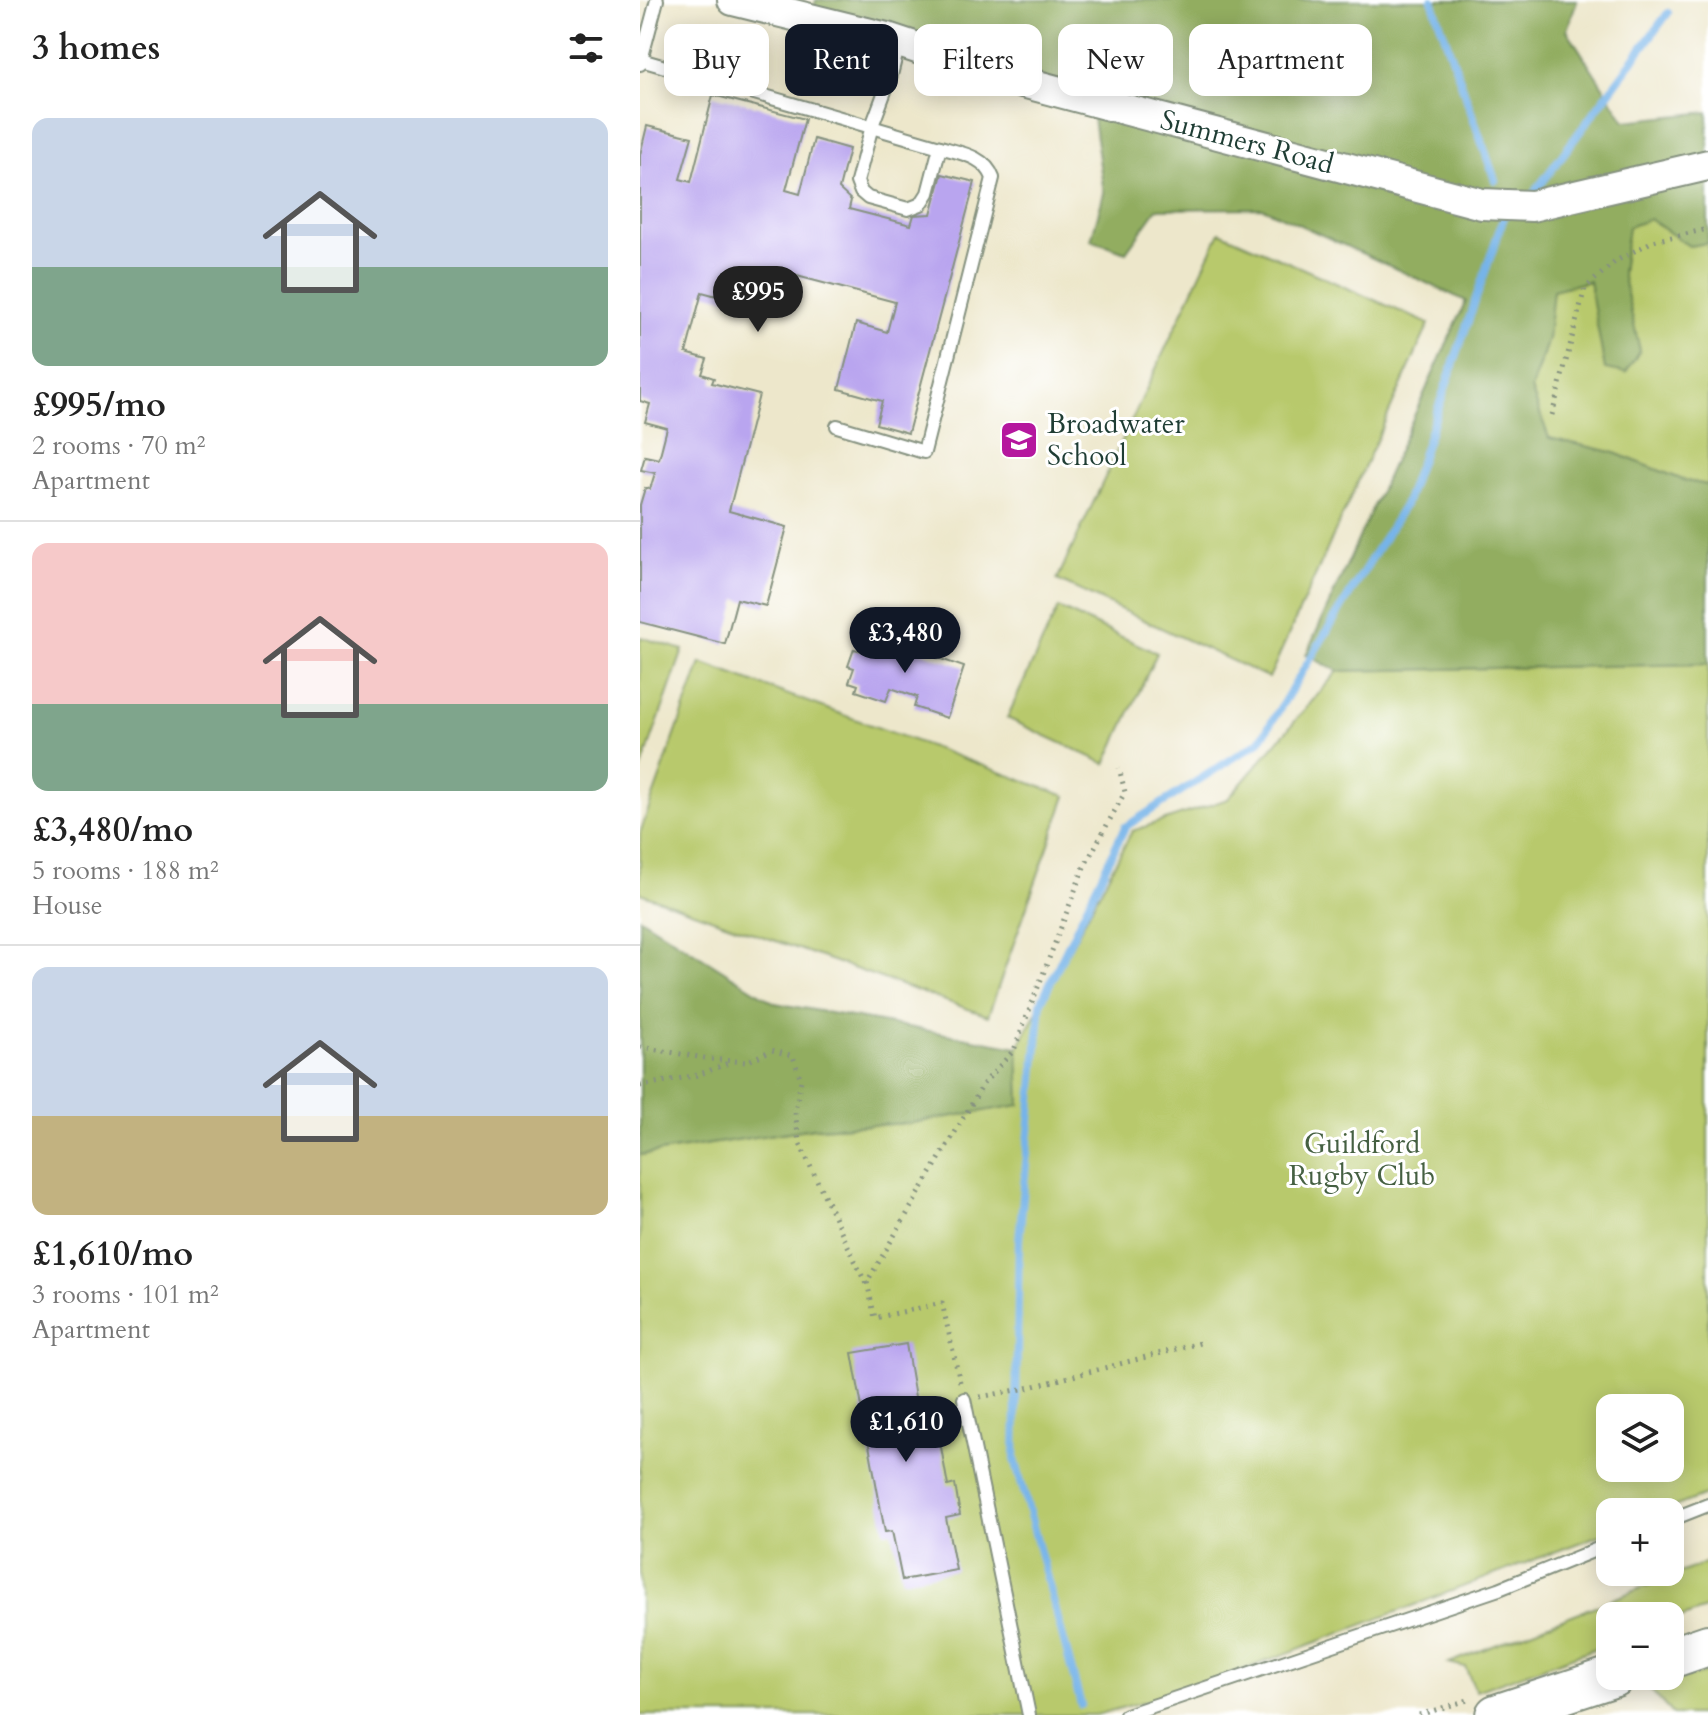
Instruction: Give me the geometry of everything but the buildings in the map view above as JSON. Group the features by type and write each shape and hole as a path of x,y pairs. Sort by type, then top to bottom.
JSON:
{"main road":[{"path":"1684,1653 1708,1645"},
{"path":"1496,1715 1596,1682"}],"street":[{"name":"Summers Road","path":"733,0 773,5 1011,79 1482,204 1519,206 1708,165"}],"lane":[{"path":"657,0 641,62 872,126 976,159 989,167 993,178 924,452 837,426"},
{"path":"899,43 857,182 861,192 868,198 908,209 921,204 928,193 940,147"},
{"path":"964,1399 1029,1715"},
{"path":"1684,1514 1708,1505"},
{"path":"1126,1715 1499,1589 1596,1550"}],"path":[{"path":"1552,415 1585,288 1616,261 1653,241 1708,229"},
{"path":"964,1399 942,1303 875,1318 867,1282 984,1083 1014,1050 1084,867 1125,792 1119,768"},
{"path":"640,1047 746,1062 772,1050 793,1056 801,1080 795,1112 799,1142 870,1291"},
{"path":"640,1086 698,1075 734,1061"},
{"path":"1001,1394 1200,1343"}],"green space":[{"path":"816,0 1577,0 1567,30 1625,121 1708,112 1708,243 1689,246 1650,219 1628,227 1622,273 1640,350 1626,373 1605,369 1589,281 1553,290 1548,339 1531,389 1549,438 1612,452 1686,481 1708,485 1708,664 1338,671 1306,655 1466,301 1263,208 1157,209 1126,252 1091,240 1104,193 1090,96 1173,96 1173,24 1058,24 1058,82 1042,77 1042,24 914,24 914,40 898,36 898,24 858,24 813,11"},
{"path":"1650,219 1689,246 1708,243 1708,485 1686,481 1612,452 1549,438 1531,389 1548,339 1552,290 1622,273 1627,227"},
{"path":"1220,232 1429,324 1269,678 1057,580"},
{"path":"1058,608 1157,653 1106,764 1007,718"},
{"path":"640,637 683,650 640,773"},
{"path":"701,663 1066,796 988,1016 640,893 640,833"},
{"name":"Guildford Rugby Club","path":"1708,664 1708,1494 1684,1503 1684,1498 1596,1498 1596,1536 1203,1685 1096,1715 640,1715 640,1155 814,1128 912,1123 1020,1105 1018,1047 1132,831 1228,799 1338,671"},
{"path":"640,918 775,1003 1018,1047 1020,1105 912,1123 814,1128 640,1155"},
{"path":"1708,1562 1708,1608 1684,1617 1684,1602 1605,1602 1646,1586 1684,1586 1684,1571"},
{"path":"1596,1606 1596,1648 1476,1691 1465,1667 1449,1663"},
{"path":"1708,1672 1708,1715 1673,1715 1651,1690 1684,1690 1684,1678"}],"waterway":[{"path":"1432,0 1495,180"},
{"path":"1532,196 1668,13"},
{"path":"1081,1705 1015,1459 1019,1240 1041,1002 1125,827 1260,741 1406,502 1506,211"}],"place":[{"name":"Broadwater School","path":"1019,440"}]}
